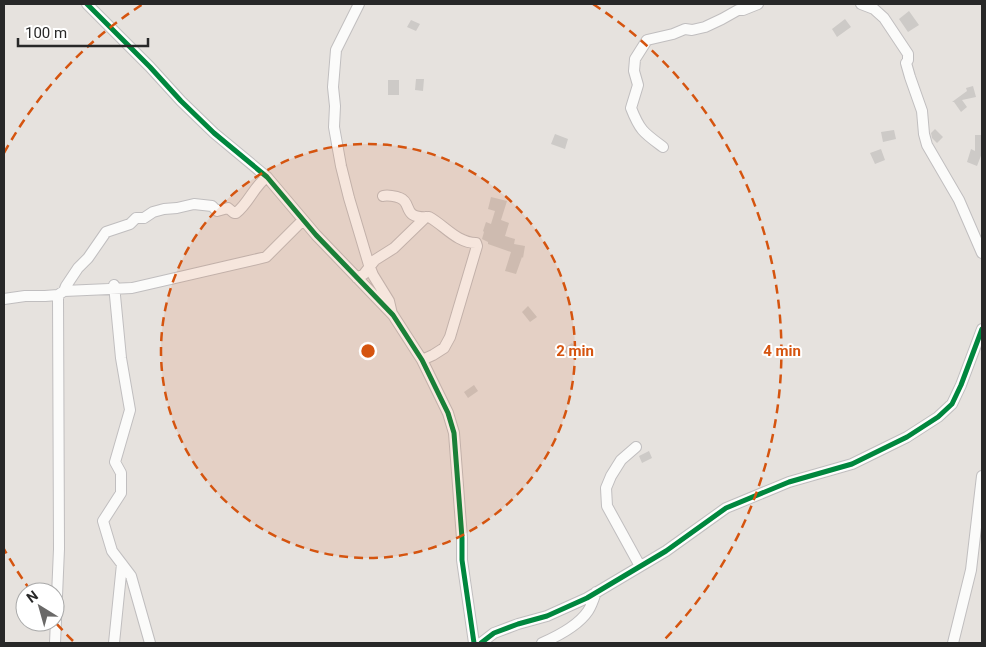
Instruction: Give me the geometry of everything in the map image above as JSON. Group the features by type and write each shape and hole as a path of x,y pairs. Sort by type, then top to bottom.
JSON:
{"street":[{"path":"86,4 150,67 180,101 214,133 267,177 303,220 393,315 422,360 448,412 454,433 462,560 474,643"},
{"path":"358,4 336,50 333,87 335,106 334,127 349,198 370,267 389,301 393,315"},
{"path":"663,147 646,135 640,128 631,108 638,85 634,71 635,59 643,45 652,38 673,34 684,29 692,30 705,26 738,10 758,4"},
{"path":"861,4 874,9 884,18 908,54 906,63 922,110 927,145 959,200 982,253"},
{"path":"55,643 59,549 61,293 106,232 130,224 136,218 144,218 153,212 194,204 212,206 217,211 228,208 236,213 249,199 261,181 267,177"},
{"path":"383,196 390,195 400,198 412,215 429,216 465,242 476,243 477,246 450,337 444,348 422,360"},
{"path":"357,278 364,274 375,260 394,248 426,217"},
{"path":"4,299 114,287 132,288 266,257 303,220"},
{"path":"114,287 130,410 115,462 122,472 121,493 103,521 112,551 131,576 150,643"},
{"path":"481,643 494,633 547,616 587,598 666,551 726,508 789,482 852,464 907,437 938,417 952,404 982,329"},
{"path":"636,447 620,460 606,488 607,506 640,566"},
{"path":"952,643 971,570 982,476"},
{"path":"114,643 122,564"},
{"path":"542,643 562,633 582,617 589,609 596,592"}],"building":[{"path":"909,11 919,25 908,32 899,19"},
{"path":"845,19 851,27 837,37 832,29"},
{"path":"411,20 420,24 416,31 407,27"},
{"path":"416,79 424,79 423,91 415,90"},
{"path":"388,80 399,80 399,95 388,95"},
{"path":"973,86 976,97 962,100 967,107 961,112 952,102 967,91 966,88"},
{"path":"935,129 943,137 937,143 932,138 931,133"},
{"path":"894,130 896,139 883,142 881,132"},
{"path":"555,134 568,139 565,149 551,144"},
{"path":"975,135 982,135 982,153 977,166 967,162 971,149 975,151"},
{"path":"881,149 885,160 875,164 870,153"},
{"path":"491,197 507,201 501,220 509,223 505,236 515,239 514,244 525,246 523,258 516,274 505,271 511,252 488,244 488,242 482,239 486,222 491,224 495,211 488,209"},
{"path":"528,306 537,317 530,322 522,312"},
{"path":"572,343 577,349 568,356 563,349"},
{"path":"474,385 478,391 468,398 464,392"},
{"path":"649,451 652,458 642,463 639,456"}],"cycle path":[{"path":"87,4 214,133 267,177 316,235 393,315 422,360 448,413 454,433 462,560 474,643"},
{"path":"481,643 494,633 547,616 587,598 666,551 726,508 789,482 852,464 907,437 938,417 952,404 982,329"}]}
